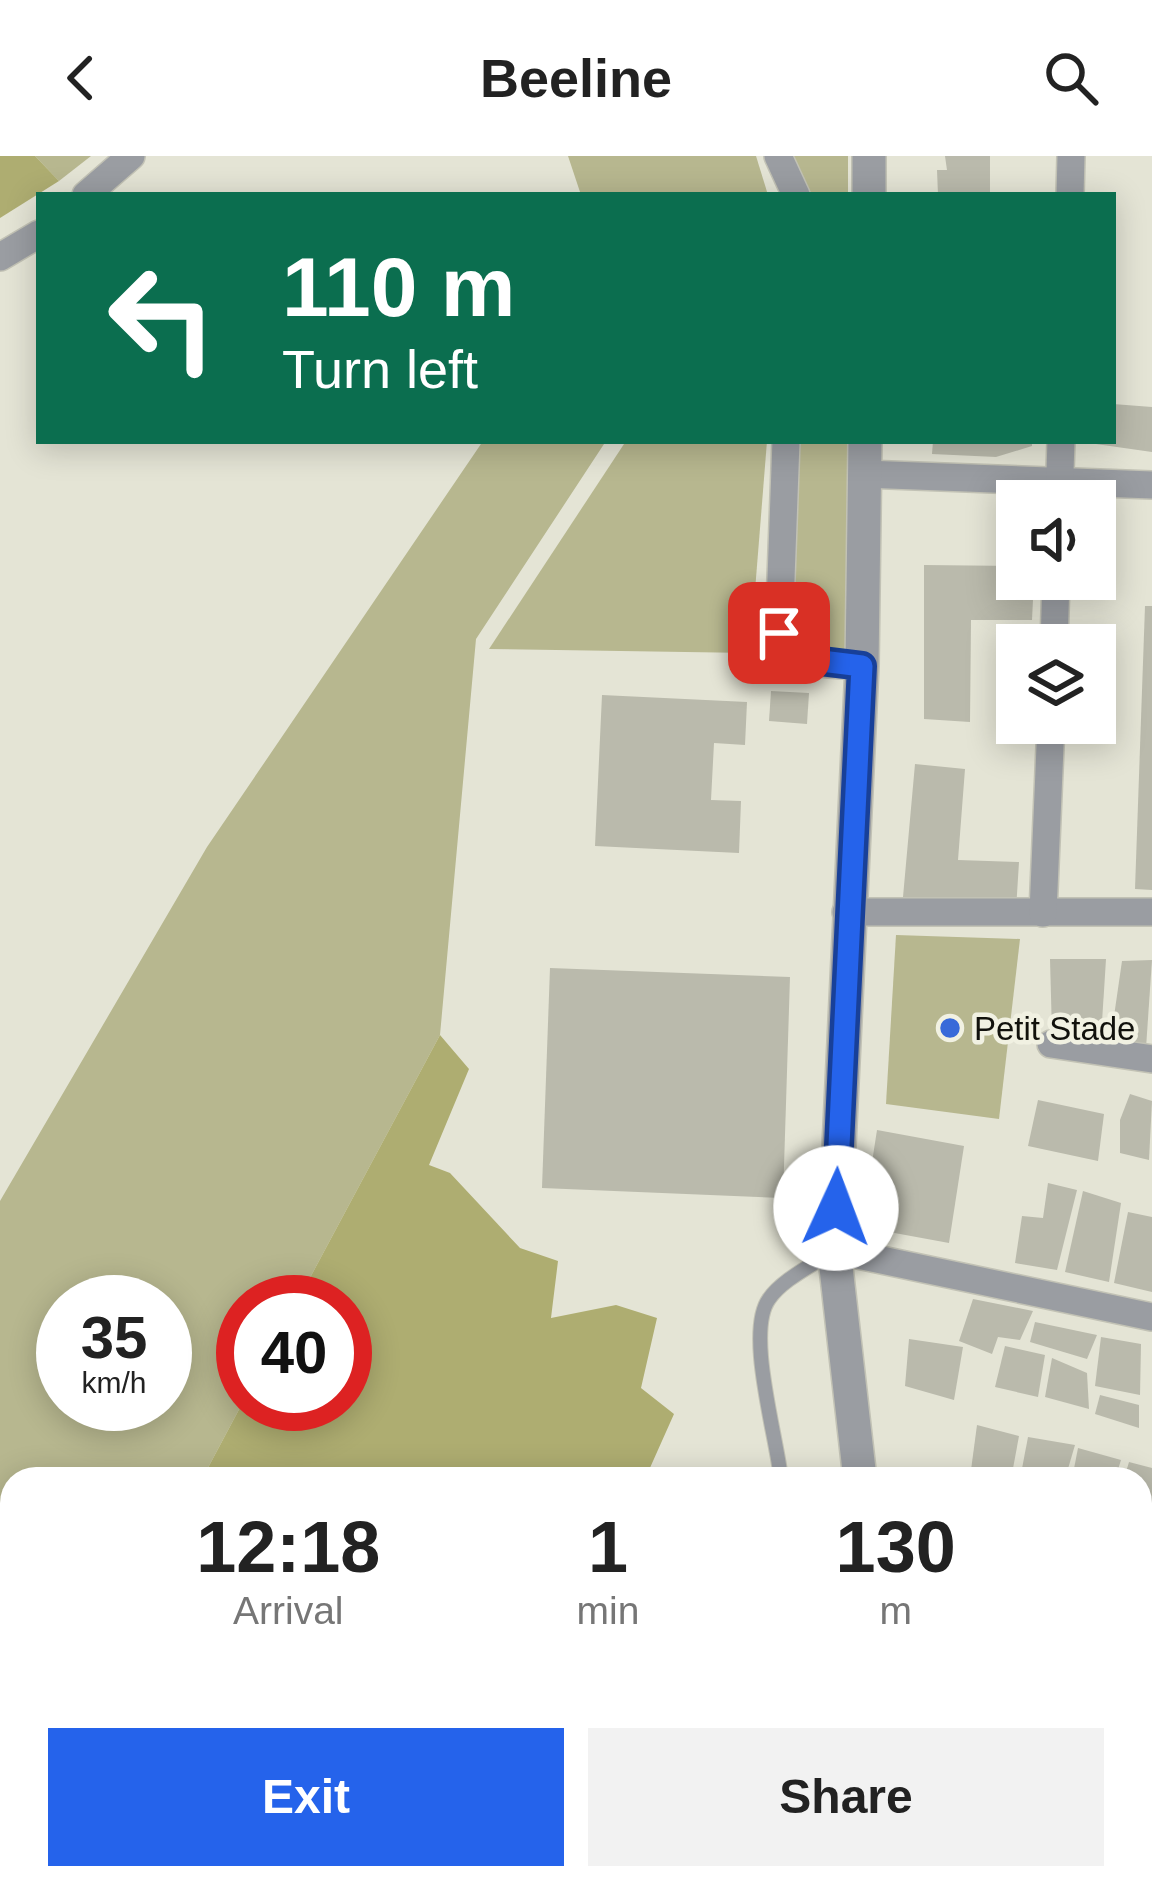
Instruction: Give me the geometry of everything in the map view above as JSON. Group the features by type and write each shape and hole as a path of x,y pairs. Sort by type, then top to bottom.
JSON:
{"street":[{"path":"89,192 131,156"},
{"path":"778,156 795,192"},
{"path":"868,192 869,156"},
{"path":"1070,192 1071,156"},
{"path":"0,257 36,236"},
{"path":"786,444 779,633 797,658 862,666"},
{"path":"1060,480 1061,444"},
{"path":"859,1467 834,1250 846,912 862,666 864,458 996,482"},
{"path":"1116,488 1152,485"},
{"path":"1043,914 1050,744"},
{"path":"846,912 1152,912"},
{"path":"1051,1044 1152,1059"},
{"path":"834,1250 1152,1317"}],"lane":[{"path":"779,1467 762,1352 762,1310 772,1294 834,1250"}],"green space":[{"path":"35,156 91,156 59,181"},
{"path":"568,156 756,156 767,192 580,192"},
{"path":"791,156 848,156 848,192 810,192"},
{"path":"481,444 604,444 476,639 440,1035 311,1275 216,1275 216,1431 228,1431 208,1467 0,1467 0,1201 207,847"},
{"path":"624,444 767,444 750,653 489,649"},
{"path":"798,444 848,444 847,652 805,650 794,638"},
{"name":"Petit Stade","path":"896,935 1020,939 999,1119 886,1104"}],"shaded area":[{"path":"0,156 35,156 59,181 0,218"},
{"path":"440,1035 469,1069 429,1165 450,1173 520,1248 558,1261 551,1318 616,1305 657,1318 641,1388 674,1414 650,1467 208,1467 228,1431 372,1431 372,1275 311,1275"}],"building":[{"path":"945,156 990,156 990,192 938,192 937,170 947,170"},
{"path":"1116,404 1152,407 1152,452 1096,444 1116,444"},
{"path":"933,444 1032,444 996,457 932,454"},
{"path":"924,565 996,566 996,600 1033,600 1032,620 971,620 970,722 924,719"},
{"path":"1145,606 1152,606 1152,890 1135,889"},
{"path":"771,691 809,693 807,724 769,721"},
{"path":"602,695 747,702 745,745 714,743 711,800 741,801 739,853 595,846"},
{"path":"915,764 965,769 958,860 1019,862 1016,910 902,908"},
{"path":"1050,959 1106,959 1101,1038 1052,1033"},
{"path":"1152,960 1146,1048 1110,1044 1122,961"},
{"path":"550,968 790,977 783,1198 542,1188"},
{"path":"1130,1094 1152,1101 1149,1160 1120,1153 1120,1120"},
{"path":"1038,1100 1104,1114 1098,1161 1028,1146"},
{"path":"877,1130 964,1146 949,1243 862,1227"},
{"path":"1048,1183 1077,1190 1057,1270 1015,1263 1022,1216 1043,1218"},
{"path":"1083,1191 1121,1203 1109,1282 1065,1272"},
{"path":"1128,1212 1152,1217 1152,1292 1114,1283"},
{"path":"973,1299 1033,1311 1020,1340 998,1337 992,1354 959,1341"},
{"path":"1035,1322 1097,1335 1087,1359 1030,1342"},
{"path":"1101,1337 1141,1344 1140,1395 1095,1386"},
{"path":"909,1339 963,1347 954,1400 905,1386"},
{"path":"1005,1346 1045,1355 1038,1397 995,1387"},
{"path":"1052,1358 1087,1373 1089,1409 1045,1397"},
{"path":"1100,1395 1139,1405 1139,1428 1095,1414"},
{"path":"977,1425 1019,1436 1013,1467 971,1467"},
{"path":"1028,1437 1075,1445 1069,1467 1022,1467"},
{"path":"1078,1448 1121,1460 1119,1467 1074,1467"}],"place":[{"name":"Petit Stade","path":"950,1028"}],"route":[{"path":"779,633 797,658 862,666 846,912 836,1208"}]}
